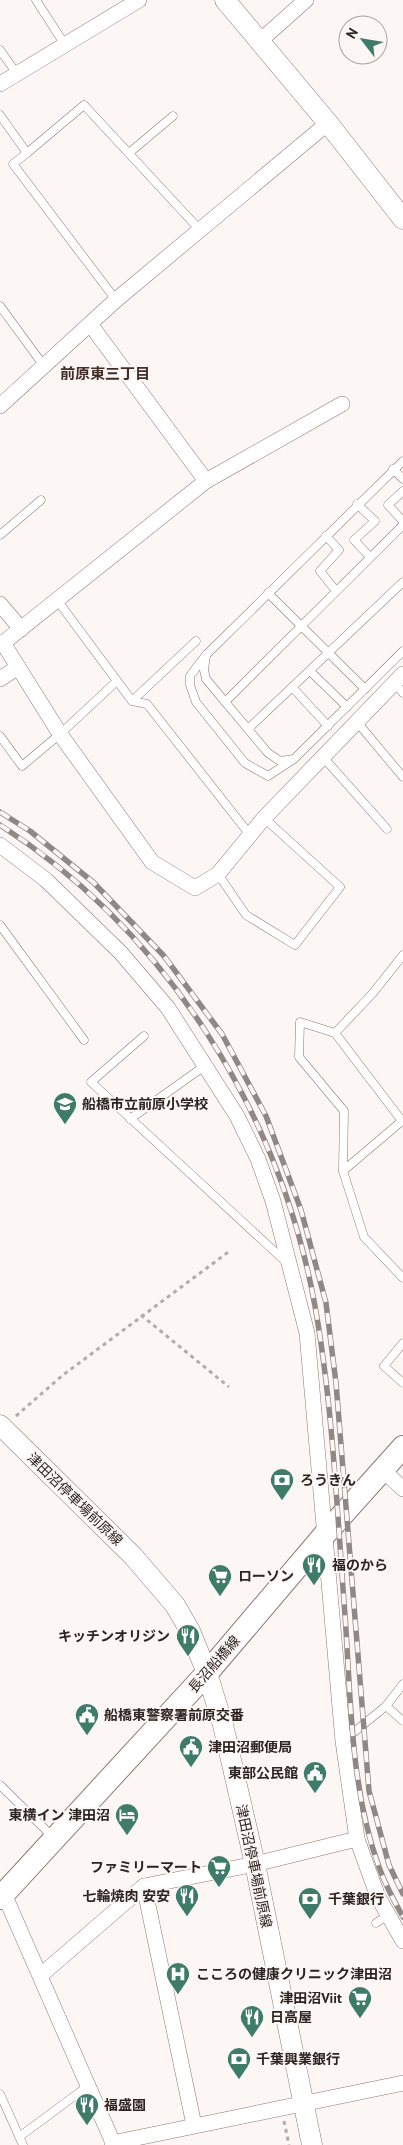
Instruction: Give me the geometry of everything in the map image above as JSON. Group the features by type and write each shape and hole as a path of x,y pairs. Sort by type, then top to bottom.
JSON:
{"main road":[{"path":"225,0 328,123 403,219"},
{"name":"津田沼停車場前原線","path":"1,1426 155,1580 175,1605 190,1631 207,1673 223,1725 255,1864 312,2145"},
{"name":"長沼船橋線","path":"2,1896 207,1673 326,1533 403,1447"}],"street":[{"path":"260,41 306,0"},
{"path":"0,84 65,45 130,2"},
{"path":"0,406 116,300 328,123"},
{"path":"90,324 206,481"},
{"path":"342,404 206,481 3,643 60,734 152,862 195,888 218,874 264,818 357,722 400,683"},
{"path":"0,604 21,629"},
{"path":"0,679 18,668"},
{"path":"0,845 46,880 121,953 168,1008 237,1116 258,1159 274,1201 307,1333 344,1741 358,1839 378,1897 382,1919 403,1941"},
{"path":"383,1470 403,1489"},
{"path":"40,1975 144,1886 255,1864 358,1839"},
{"path":"144,1886 194,2125"},
{"path":"2,1896 40,1975 70,2050 113,2144 194,2125 303,2105 403,2083"}],"lane":[{"path":"36,0 65,45"},
{"path":"0,50 17,74"},
{"path":"116,300 13,164 84,105 199,229"},
{"path":"0,115 27,153"},
{"path":"129,154 172,116"},
{"path":"0,306 44,366"},
{"path":"403,462 393,469 206,655 190,676 190,685 196,702 245,763 268,776 294,759 403,651"},
{"path":"393,469 403,479"},
{"path":"225,702 403,523 388,505 403,491"},
{"path":"0,535 41,500"},
{"path":"358,504 375,521 354,540 370,557"},
{"path":"326,536 339,550 320,571 336,591"},
{"path":"248,729 403,582"},
{"path":"268,593 364,689"},
{"path":"57,600 132,701 147,704 250,834"},
{"path":"132,701 196,641"},
{"path":"206,655 204,670 206,679 268,753 280,761 294,759"},
{"path":"310,671 347,706"},
{"path":"0,736 22,766 117,681"},
{"path":"292,687 328,726"},
{"path":"357,722 403,778"},
{"path":"323,757 387,829"},
{"path":"218,874 246,915 295,945 340,887 264,818"},
{"path":"0,925 84,1040"},
{"path":"334,1033 373,993 403,955"},
{"path":"343,1171 403,1121 334,1033 300,1022 299,1056 344,1111 343,1171 364,1237 403,1278"},
{"path":"144,1036 91,1082 291,1267"},
{"path":"130,1119 206,1066"},
{"path":"403,1343 384,1366 403,1383"},
{"path":"344,1741 386,1706 403,1684"},
{"path":"386,1706 403,1721"},
{"path":"0,1785 54,1838"},
{"path":"19,2137 88,2086"},
{"path":"0,2094 23,2145"}],"path":[{"path":"1,1426 141,1315 231,1250"},
{"path":"141,1315 229,1387"},
{"path":"283,2118 289,2145"}],"railway":[{"path":"0,812 30,831 93,882 164,956 222,1034 266,1116 301,1210 326,1303 336,1383 369,1791 389,1865 403,1894"},
{"path":"0,825 60,868 114,918 163,973 207,1033 244,1097 274,1164 298,1234 315,1306 321,1344 334,1460 353,1742 362,1806 369,1837 379,1867 403,1917"}],"place":[{"name":"船橋市立前原小学校","path":"65,1125"},
{"name":"ろうきん","path":"282,1501"},
{"name":"福のから","path":"314,1586"},
{"name":"ローソン","path":"220,1597"},
{"name":"キッチンオリジン","path":"188,1657"},
{"name":"船橋東警察署前原交番","path":"87,1736"},
{"name":"津田沼郵便局","path":"191,1768"},
{"name":"東部公民館","path":"315,1794"},
{"name":"東横イン 津田沼","path":"127,1836"},
{"name":"ファミリーマート","path":"219,1888"},
{"name":"七輪焼肉 安安","path":"187,1917"},
{"name":"千葉銀行","path":"310,1920"},
{"name":"こころの健康クリニック津田沼","path":"178,1995"},
{"name":"津田沼Viit","path":"360,2019"},
{"name":"日高屋","path":"252,2038"},
{"name":"千葉興業銀行","path":"239,2080"},
{"name":"福盛園","path":"87,2126"}],"district":[{"name":"前原東三丁目","path":"105,374"}]}
